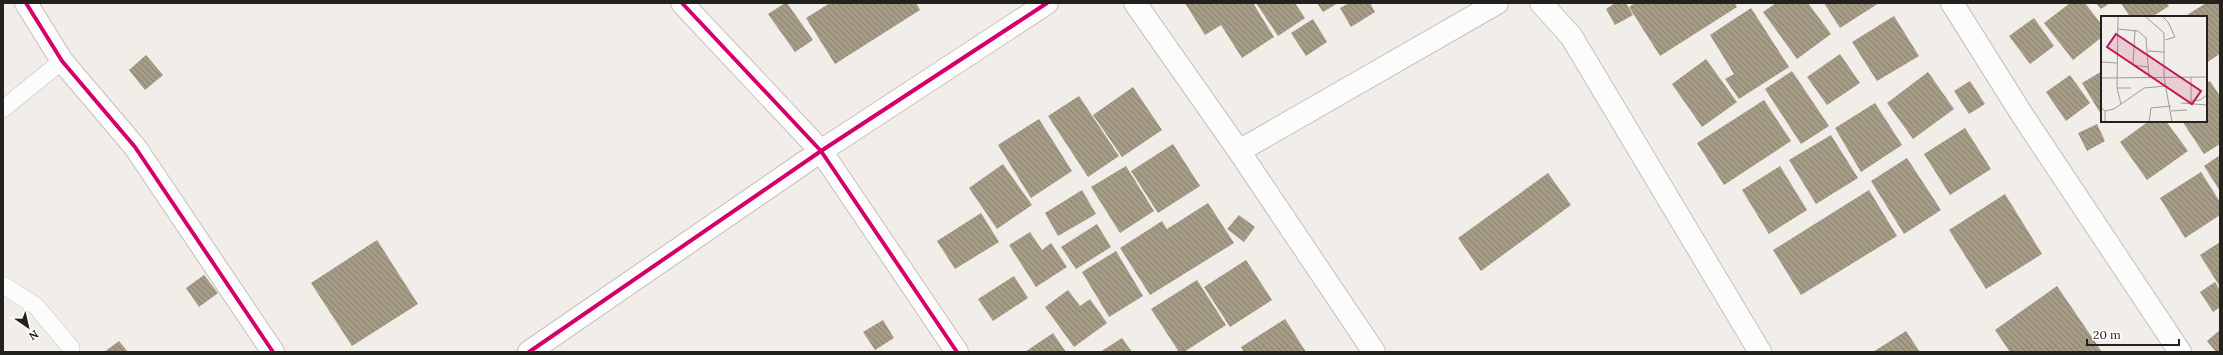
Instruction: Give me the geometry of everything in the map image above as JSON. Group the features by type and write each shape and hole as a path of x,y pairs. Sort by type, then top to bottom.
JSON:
{"street":[{"path":"26,3 62,61 135,147 273,352"},
{"path":"529,352 822,151 1047,3"},
{"path":"1135,3 1239,151 1374,352"},
{"path":"1239,151 1497,3"},
{"path":"1541,3 1574,42 1760,352"},
{"path":"1952,3 2022,113 2180,352"},
{"path":"692,6 822,151 957,352"}],"lane":[{"path":"3,109 62,61"},
{"path":"3,285 36,306 71,348"}],"building":[{"path":"787,3 813,40 795,52 768,14"},
{"path":"830,3 916,3 920,10 835,64 806,18"},
{"path":"1185,3 1253,3 1274,37 1242,58 1221,25 1205,35"},
{"path":"1256,3 1295,3 1305,18 1278,36"},
{"path":"1317,3 1338,3 1323,12"},
{"path":"1349,3 1370,3 1375,12 1351,27 1340,8"},
{"path":"1615,3 1626,3 1633,15 1615,25 1606,9"},
{"path":"1635,3 1735,3 1737,7 1660,56 1629,7"},
{"path":"1776,3 1808,3 1831,34 1797,59 1763,12"},
{"path":"1824,3 1879,3 1840,28"},
{"path":"2070,3 2085,3 2101,24 2101,38 2073,60 2044,23"},
{"path":"2096,3 2110,3 2101,9"},
{"path":"2121,3 2167,3 2169,6 2154,16 2129,16"},
{"path":"2206,3 2220,3 2220,54 2207,62 2207,16 2186,16"},
{"path":"1751,8 1789,67 1739,99 1725,79 1734,74 1710,35"},
{"path":"1894,16 1919,56 1877,81 1852,42"},
{"path":"2034,18 2054,46 2030,64 2009,36"},
{"path":"1313,19 1327,42 1306,56 1291,33"},
{"path":"1840,54 1860,83 1827,105 1807,77"},
{"path":"146,55 163,75 145,90 129,70"},
{"path":"1706,59 1737,102 1702,127 1672,84"},
{"path":"1792,71 1829,126 1801,144 1765,89"},
{"path":"1928,72 1954,109 1913,139 1887,103"},
{"path":"2101,72 2101,114 2082,83"},
{"path":"2070,75 2090,103 2066,121 2046,92"},
{"path":"1970,81 1985,104 1969,114 1954,91"},
{"path":"2210,81 2220,96 2220,144 2204,154 2183,122 2207,122 2207,82"},
{"path":"1133,87 1162,130 1122,157 1093,115"},
{"path":"1079,96 1119,156 1088,177 1048,116"},
{"path":"1764,100 1791,141 1724,185 1697,143"},
{"path":"1875,103 1902,145 1861,172 1835,128"},
{"path":"1039,119 1072,171 1031,198 998,145"},
{"path":"2148,122 2167,122 2188,151 2147,180 2120,142"},
{"path":"2097,124 2105,141 2087,151 2078,133"},
{"path":"1965,128 1991,169 1950,195 1924,154"},
{"path":"1831,135 1858,178 1816,204 1789,160"},
{"path":"1173,144 1200,186 1158,213 1131,171"},
{"path":"2220,155 2220,191 2204,166"},
{"path":"1907,158 1941,210 1904,234 1871,181"},
{"path":"1003,164 1032,205 997,229 969,188"},
{"path":"1126,166 1154,211 1120,233 1091,187"},
{"path":"1780,166 1807,210 1769,234 1742,190"},
{"path":"2201,172 2220,202 2220,215 2185,238 2160,198"},
{"path":"1548,173 1571,205 1481,271 1458,238"},
{"path":"1082,190 1096,214 1058,236 1045,213"},
{"path":"1869,190 1897,236 1801,295 1773,250"},
{"path":"2005,194 2042,254 1986,289 1949,230"},
{"path":"1208,203 1234,243 1150,295 1120,248 1162,221 1167,229"},
{"path":"981,213 999,242 955,269 937,241"},
{"path":"1239,215 1255,227 1244,242 1227,229"},
{"path":"1097,224 1111,247 1076,269 1061,247"},
{"path":"1030,232 1042,250 1051,243 1067,267 1036,287 1009,245"},
{"path":"377,240 418,304 352,346 311,283"},
{"path":"2220,242 2220,287 2200,255"},
{"path":"1116,251 1143,296 1109,317 1082,272"},
{"path":"1246,260 1272,300 1230,327 1204,287"},
{"path":"204,275 218,293 199,307 186,288"},
{"path":"1014,276 1028,298 993,321 978,299"},
{"path":"1197,280 1226,325 1184,352 1179,352 1151,309"},
{"path":"2215,282 2220,290 2220,307 2213,312 2200,292"},
{"path":"2057,286 2102,352 2010,352 1995,330"},
{"path":"1068,290 1080,306 1090,299 1107,323 1074,347 1045,307"},
{"path":"1285,319 1306,352 1244,352 1241,347"},
{"path":"883,320 894,338 875,350 863,332"},
{"path":"2220,330 2220,352 2216,352 2207,341"},
{"path":"1906,331 1920,352 1873,352"},
{"path":"1053,333 1066,352 1025,352"},
{"path":"1122,338 1132,352 1100,352"},
{"path":"119,341 128,352 104,352"}],"cycle path":[{"path":"26,3 62,61 135,147 273,352"},
{"path":"682,3 821,151 957,352"},
{"path":"529,352 821,151 1047,3"}]}
